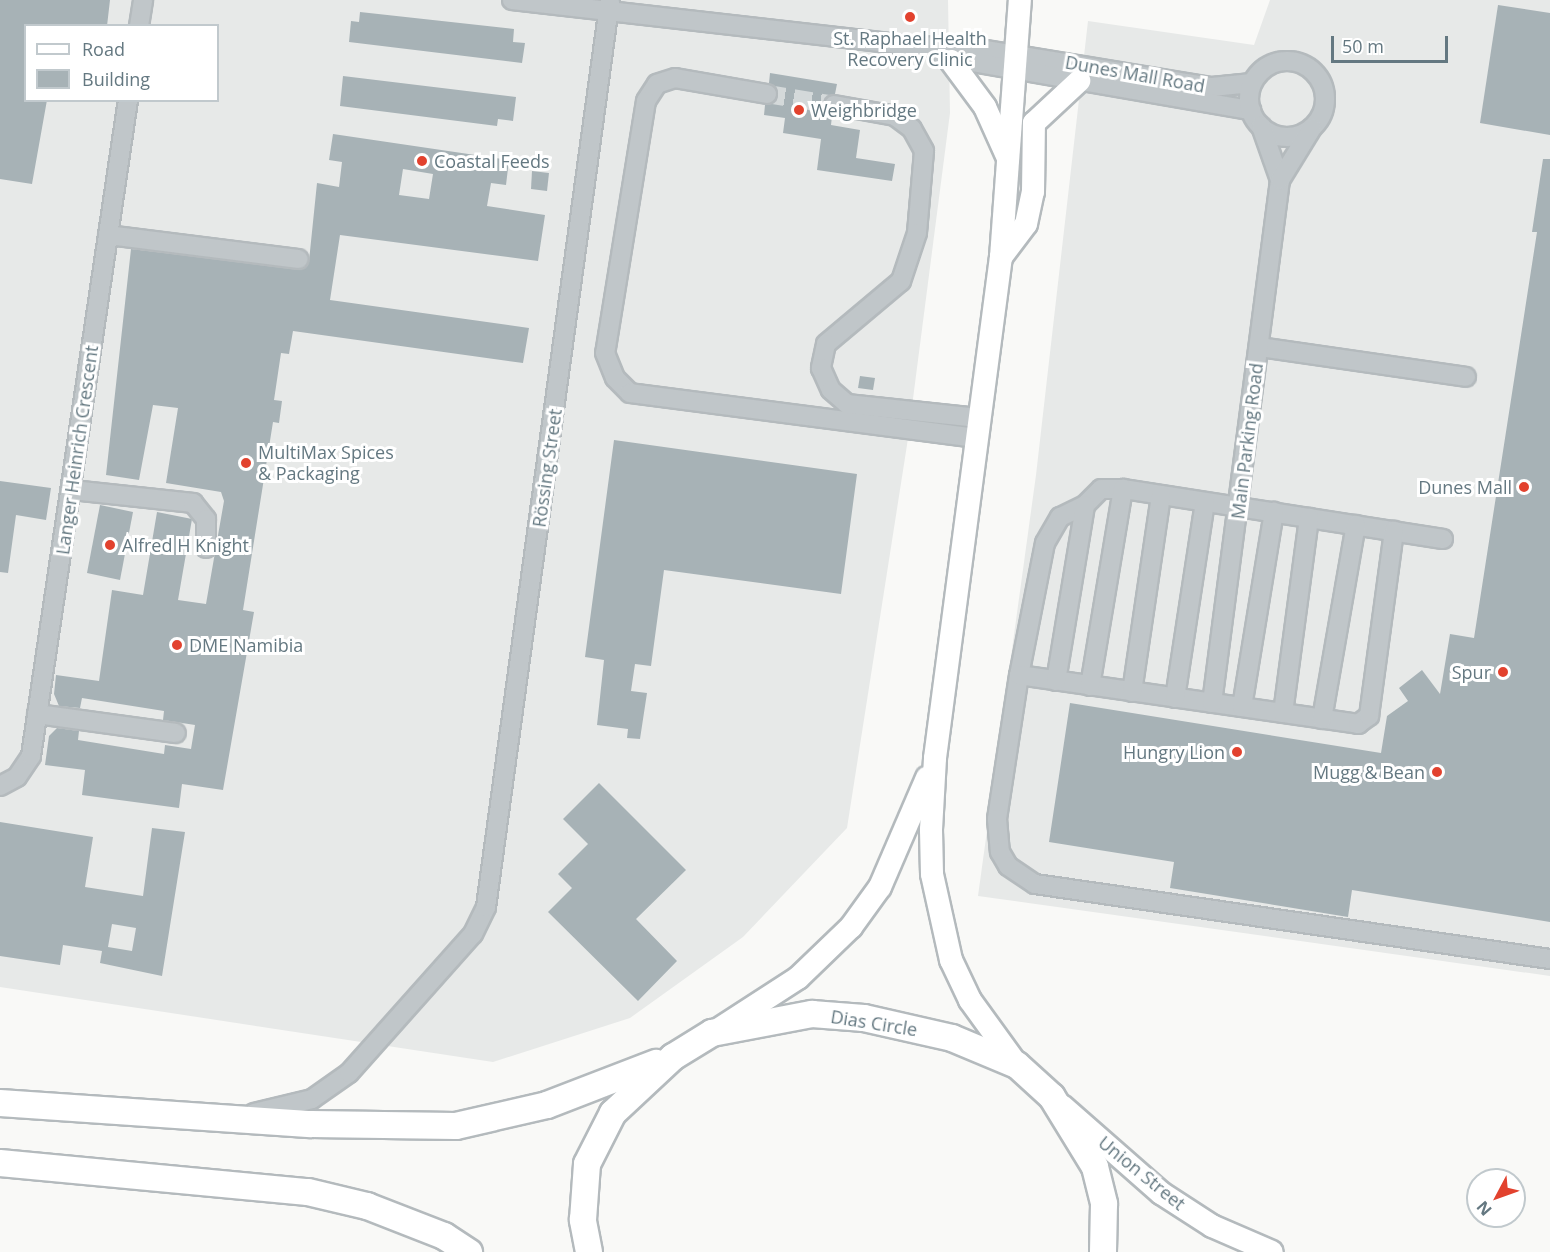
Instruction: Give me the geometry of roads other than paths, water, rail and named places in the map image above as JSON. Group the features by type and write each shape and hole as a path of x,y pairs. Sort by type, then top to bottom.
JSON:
{"highway":[{"name":"Dias Circle","path":"589,1252 583,1220 587,1164 613,1113 673,1057 712,1033 812,1014 864,1018 952,1038 1017,1065 1052,1097 1095,1167 1104,1204 1102,1252"},
{"path":"0,1103 222,1118 456,1126 547,1105 673,1057"},
{"path":"0,1162 308,1192 367,1206 444,1236 469,1252"}],"main road":[{"path":"1017,1065 970,1000 941,924 930,830 935,758 976,428 1001,257 1020,0"},
{"path":"951,61 985,107 1009,161"},
{"path":"1001,257 1026,224 1034,123 1079,81"},
{"path":"712,1033 798,978 851,927 880,887 935,758"},
{"name":"Union Street","path":"1052,1097 1161,1193 1212,1226 1272,1252"}],"street":[{"path":"139,24 143,0"},
{"path":"512,0 610,5 1017,62"},
{"name":"Rössing Street","path":"222,1118 288,1107 335,1086 473,934 486,907 610,5"},
{"path":"922,47 951,61 1017,62"},
{"path":"1280,61 1298,62 1314,71 1324,87 1325,105 1311,128 1286,137 1256,118 1252,84 1263,69 1280,61"},
{"name":"Dunes Mall Road","path":"1017,62 1079,81 1256,118"},
{"name":"Dunes Mall Road","path":"1017,62 1212,87 1252,84"},
{"path":"767,94 675,78 657,84 646,101 605,354 615,378 630,393 886,430 976,428"},
{"name":"Langer Heinrich Crescent","path":"0,786 17,777 30,756 72,490 128,102"},
{"path":"834,105 895,116 912,129 924,151 917,233 901,281 826,344 821,368 831,390 847,404 976,428"},
{"name":"Main Parking Road","path":"1256,118 1280,180"},
{"name":"Main Parking Road","path":"1212,703 1280,180 1311,128"},
{"path":"108,235 298,259"},
{"path":"1259,347 1466,377"},
{"path":"886,410 886,430"},
{"path":"1443,539 1123,489 1101,489 1085,506 1060,517 1045,543 1019,675 996,836 1008,866 1020,877 1051,887 1550,958"},
{"path":"1090,686 1123,489"},
{"path":"72,490 193,503 206,519 206,548"},
{"path":"1132,692 1161,495"},
{"path":"1175,698 1205,502"},
{"path":"1056,681 1085,506"},
{"path":"1242,708 1274,512"},
{"path":"1283,713 1309,518"},
{"path":"1322,719 1356,525"},
{"path":"1019,675 1358,724 1368,716 1394,531"},
{"path":"37,714 176,733"}],"tunnel":[{"path":"767,94 834,105"}],"place":[{"name":"St. Raphael Health Recovery Clinic","path":"910,17"},
{"name":"Weighbridge","path":"799,110"},
{"name":"Coastal Feeds","path":"422,161"},
{"name":"MultiMax Spices & Packaging","path":"246,463"},
{"name":"Dunes Mall","path":"1524,487"},
{"name":"Alfred H Knight","path":"110,545"},
{"name":"DME Namibia","path":"177,645"},
{"name":"Spur","path":"1503,672"},
{"name":"Hungry Lion","path":"1237,752"},
{"name":"Mugg & Bean","path":"1437,772"}]}
